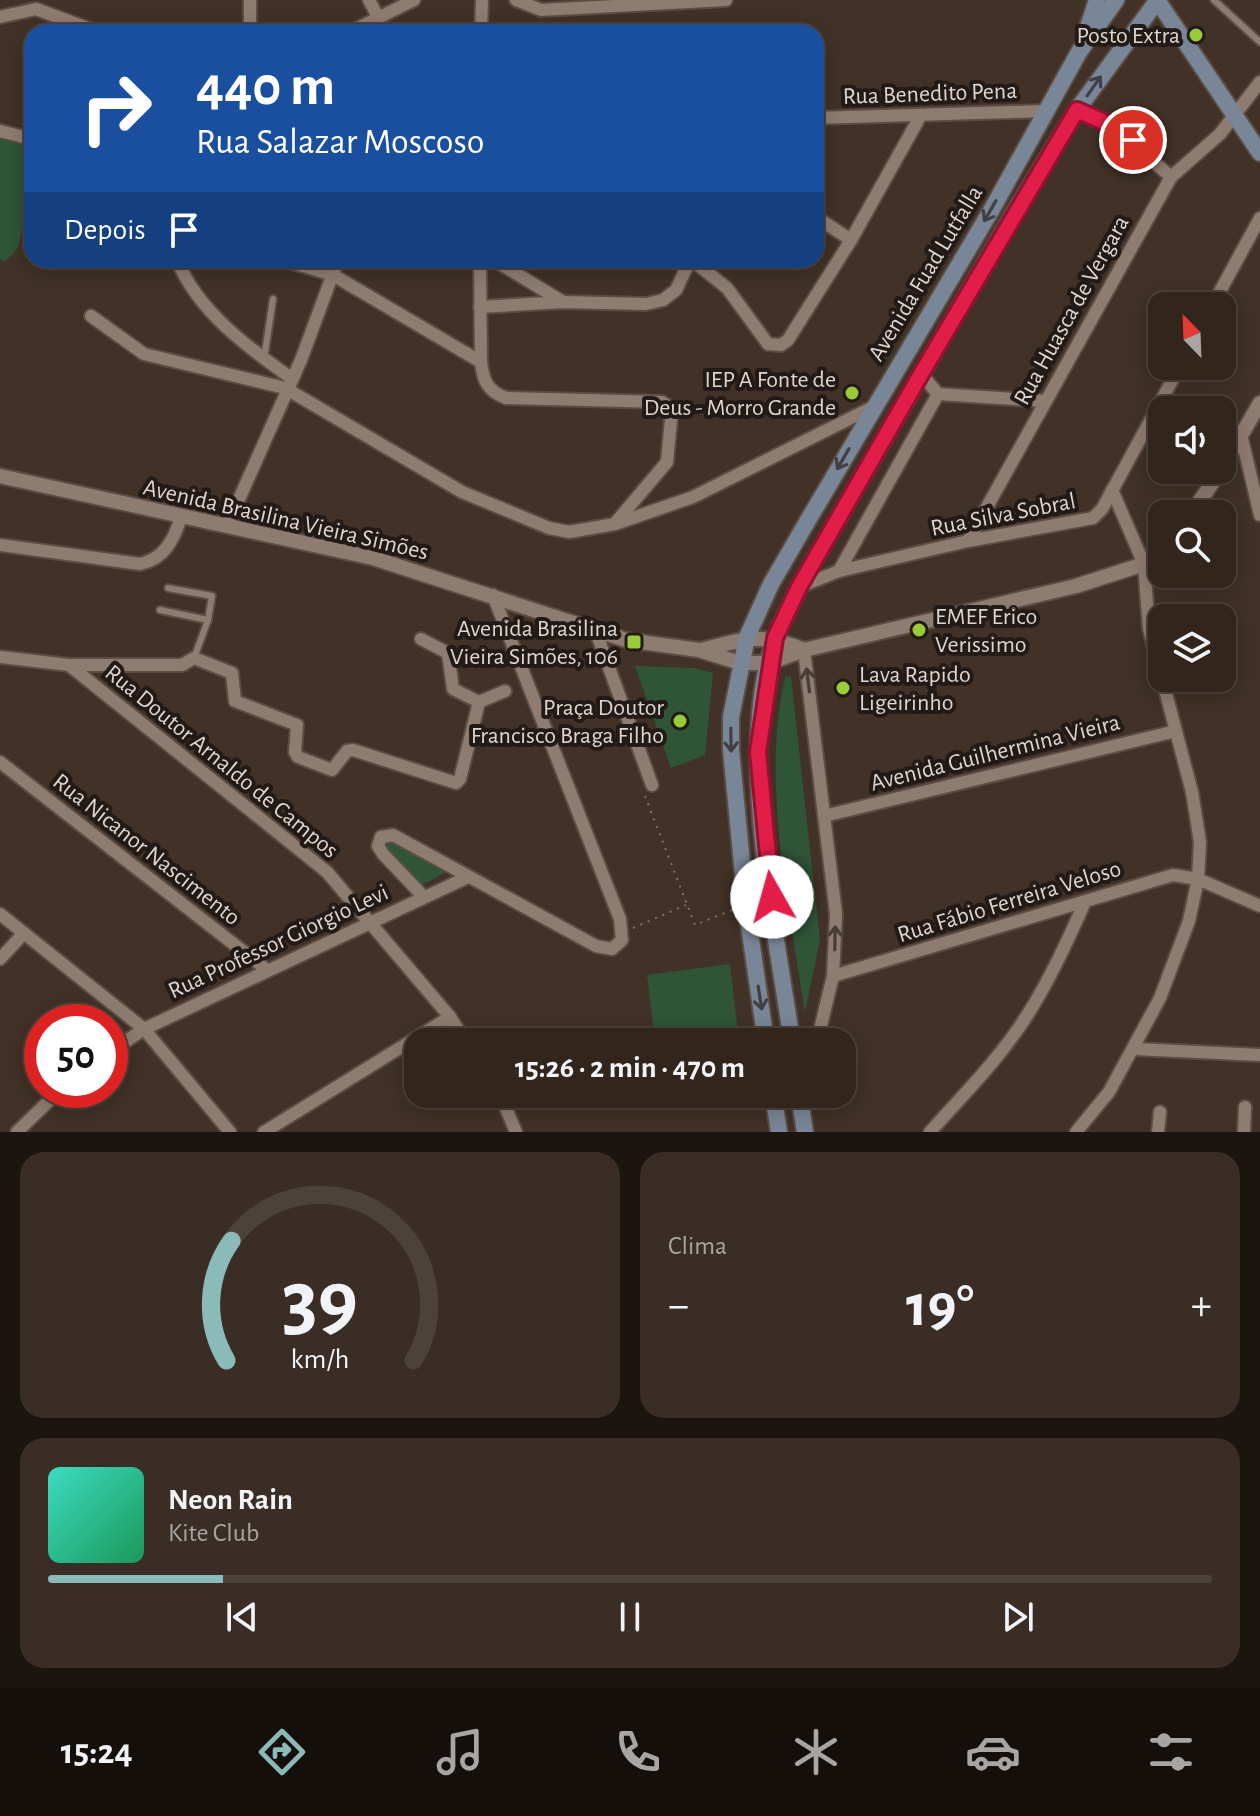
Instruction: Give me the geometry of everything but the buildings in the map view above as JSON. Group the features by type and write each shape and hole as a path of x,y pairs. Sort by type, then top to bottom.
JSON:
{"main road":[{"name":"Avenida Fuad Lutfalla","path":"764,1028 746,905 731,750 731,717 747,637 771,584 873,407 1079,52 1116,0"},
{"name":"Avenida Fuad Lutfalla","path":"790,1028 758,782 760,723 775,638 799,587 1028,190 1077,110 1157,0"},
{"path":"1157,0 1260,153"},
{"path":"1079,52 1095,3"},
{"path":"1012,172 1018,185 1028,190"},
{"path":"775,1108 779,1132"},
{"path":"801,1108 805,1132"}],"street":[{"path":"0,17 36,9 48,0"},
{"path":"250,0 250,24"},
{"path":"369,0 378,17"},
{"path":"365,24 414,0"},
{"path":"481,24 482,0"},
{"path":"516,0 541,10 596,4 726,0"},
{"path":"36,9 76,24"},
{"name":"Rua Huasca de Vergara","path":"968,541 1171,177 1235,117 1260,82"},
{"path":"1077,110 1113,126 1171,177"},
{"name":"Rua Benedito Pena","path":"824,118 1045,111"},
{"path":"701,268 727,288 762,339 774,346 788,340 851,240 921,115"},
{"path":"0,131 24,137"},
{"path":"1220,292 1260,218"},
{"path":"824,222 851,240"},
{"path":"181,268 194,292 213,315 288,383 462,492 549,528 569,532 615,524 693,497 873,407"},
{"path":"310,268 333,275 481,362"},
{"path":"228,524 335,268"},
{"path":"480,268 481,362 488,387 506,398 662,402 670,405 673,413 667,462 615,524"},
{"path":"507,268 563,302"},
{"path":"480,307 563,302 646,304 663,300 676,290 687,268"},
{"path":"91,316 144,354 288,383"},
{"name":"Avenida Fuad Lutfalla","path":"921,374 938,394"},
{"name":"Rua Silva Sobral","path":"799,587 839,571 968,541 1093,518 1112,490 1172,380"},
{"path":"839,571 938,394 1045,401"},
{"path":"1236,448 1260,403"},
{"path":"1242,439 1260,515"},
{"name":"Avenida Brasilina Vieira Simões","path":"0,476 373,558 493,595 596,632 699,650 740,663 769,663 804,650"},
{"path":"1076,1132 1109,1092 1135,1049 1177,960 1198,879 1198,819 1149,629 1144,564 1112,490"},
{"path":"0,545 140,564 156,559 164,551 181,517"},
{"path":"820,1028 833,976 836,914 804,650 981,611 1148,562"},
{"path":"423,896 383,854 378,846 381,837 393,835 605,949 618,945 623,932 493,595"},
{"path":"596,632 652,785"},
{"name":"Avenida Brasilina Vieira Simões","path":"699,650 747,637 775,638 804,650"},
{"path":"421,639 448,653 453,689 479,702 505,691"},
{"path":"0,657 69,665 182,665 194,658 232,673 235,701 295,723 299,729 295,755 330,769 336,767 347,751 353,750 456,783 460,779 479,702"},
{"name":"Rua Doutor Arnaldo de Campos","path":"69,665 291,840 327,872 457,1028"},
{"name":"Avenida Guilhermina Vieira","path":"824,816 1176,731"},
{"name":"Rua Nicanor Nascimento","path":"0,762 267,970"},
{"name":"Rua Fábio Ferreira Veloso","path":"833,976 1084,904 1163,877 1180,875 1198,879"},
{"name":"Rua Professor Giorgio Levi","path":"128,1040 144,1029 267,970 468,877"},
{"path":"1198,879 1260,906"},
{"path":"930,1132 994,1060 1027,1015 1058,961 1084,904"},
{"path":"0,914 144,1029 230,1132"},
{"path":"0,959 24,933"},
{"path":"264,1132 450,1017"},
{"path":"1135,1049 1260,1055"},
{"path":"1244,1132 1245,1107"},
{"path":"17,1132 42,1108"},
{"path":"506,1108 516,1132"},
{"path":"1158,1132 1160,1112"}],"lane":[{"path":"1214,0 1260,42"},
{"path":"264,359 273,299"},
{"path":"168,588 212,596 208,620 194,658"},
{"path":"160,610 208,620"}],"path":[{"path":"652,785 645,797 695,925 746,905"},
{"path":"623,932 687,904"}],"green space":[{"path":"0,139 24,145 24,215 16,250 5,261 0,259"},
{"name":"Praça Doutor Francisco Braga Filho","path":"635,666 695,668 713,673 705,755 671,768"},
{"path":"791,676 820,940 805,1012 785,887 777,800 778,716 785,677"},
{"path":"390,838 448,871 422,885 388,857 382,844"},
{"path":"730,964 737,1028 653,1028 647,975"}],"place":[{"name":"Posto Extra","path":"1196,35"},
{"name":"IEP A Fonte de Deus - Morro Grande","path":"852,393"},
{"name":"EMEF Erico Verissimo","path":"919,630"},
{"name":"Avenida Brasilina Vieira Simões, 106","path":"634,642"},
{"name":"Lava Rapido Ligeirinho","path":"843,688"},
{"name":"Praça Doutor Francisco Braga Filho","path":"680,721"}],"route":[{"path":"772,897 758,782 760,723 775,638 799,587 1014,213 1077,110 1093,115 1133,140"}]}
